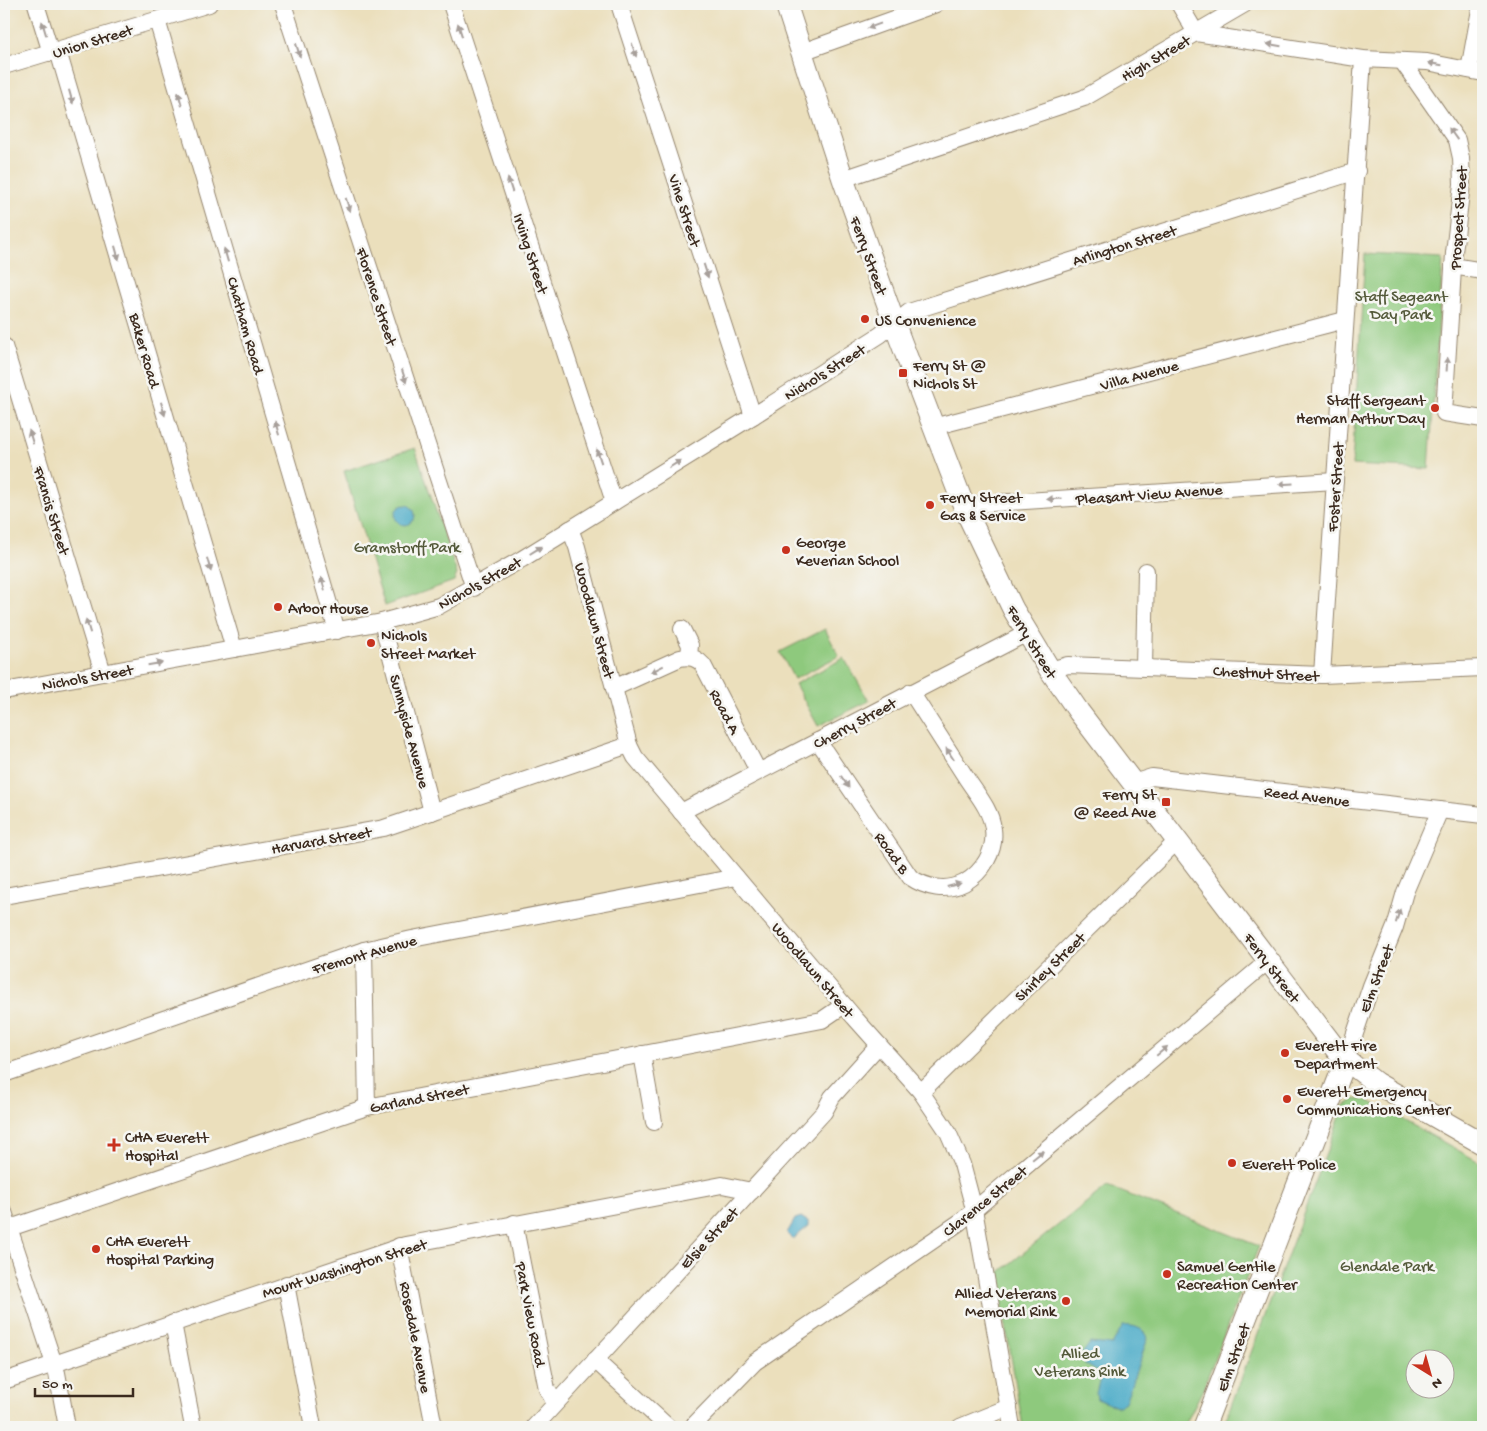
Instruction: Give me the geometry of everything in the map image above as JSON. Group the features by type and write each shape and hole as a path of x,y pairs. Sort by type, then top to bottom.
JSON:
{"main road":[{"name":"Ferry Street","path":"786,4 842,179 933,427 965,509 1000,585 1027,633 1050,670 1133,784 1314,1023 1346,1060 1376,1083 1483,1144"},
{"name":"Elm Street","path":"1204,1427 1346,1060"}],"street":[{"name":"Baker Road","path":"36,4 54,52 234,649"},
{"name":"Union Street","path":"4,66 157,20 187,7 209,4"},
{"name":"Florence Street","path":"282,4 474,588"},
{"name":"Irving Street","path":"451,4 614,502"},
{"name":"Vine Street","path":"619,4 754,416"},
{"path":"802,52 936,4"},
{"path":"1179,4 1196,34 1245,4"},
{"path":"1476,72 1481,4"},
{"name":"Chatham Road","path":"157,20 337,631"},
{"name":"High Street","path":"842,179 1084,98 1196,34 1363,59 1427,62 1476,72"},
{"name":"Foster Street","path":"1322,676 1363,59"},
{"name":"Prospect Street","path":"1402,61 1457,140 1461,158 1462,184 1453,266 1444,413 1483,419"},
{"name":"Arlington Street","path":"894,324 912,310 1357,171"},
{"path":"1453,266 1483,271"},
{"name":"Villa Avenue","path":"933,427 1345,320"},
{"name":"Nichols Street","path":"4,691 337,631 429,610 474,588 754,416 880,335 894,324"},
{"name":"Francis Street","path":"4,346 103,673"},
{"name":"Pleasant View Avenue","path":"965,509 979,504 1334,481"},
{"name":"Woodlawn Street","path":"570,529 630,745 640,764 844,1005 921,1092 955,1146 966,1175 974,1209 1012,1427"},
{"path":"1144,667 1146,571"},
{"name":"Sunnyside Avenue","path":"382,622 432,812"},
{"path":"614,688 680,658 689,657 690,645 682,629"},
{"name":"Cherry Street","path":"681,812 1027,633"},
{"name":"Road A","path":"689,657 698,660 703,666 758,771"},
{"name":"Chestnut Street","path":"1050,670 1068,665 1322,676 1483,668"},
{"name":"Road B","path":"818,742 910,877 932,887 948,888 964,883 989,858 993,844 992,824 982,803 910,692"},
{"name":"Harvard Street","path":"4,896 384,828 630,745"},
{"name":"Reed Avenue","path":"1133,784 1152,777 1483,815"},
{"name":"Elm Street","path":"1346,1060 1371,986 1395,927 1405,892 1440,810"},
{"name":"Shirley Street","path":"921,1092 1177,842"},
{"name":"Fremont Avenue","path":"4,1074 364,950 412,939 736,877"},
{"path":"364,950 366,1107"},
{"name":"Clarence Street","path":"692,1427 742,1373 766,1353 958,1223 1268,961"},
{"name":"Garland Street","path":"6,1229 366,1107 822,1020 844,1005"},
{"name":"Elsie Street","path":"534,1427 824,1112 832,1097 879,1045"},
{"path":"642,1054 654,1122"},
{"name":"Mount Washington Street","path":"4,1381 399,1246 722,1185 729,1184 752,1191"},
{"path":"4,1212 6,1229 54,1363 67,1427"},
{"name":"Park View Road","path":"514,1223 547,1389 555,1403"},
{"name":"Rosedale Avenue","path":"399,1246 434,1427"},
{"path":"286,1284 313,1427"},
{"path":"174,1323 193,1427"},
{"path":"595,1360 668,1427"},
{"path":"960,1427 1009,1407"}],"green space":[{"name":"Staff Segeant Day Park","path":"1365,254 1443,258 1429,469 1352,465"},
{"name":"Gramstorff Park","path":"415,448 457,574 454,581 385,606 344,471"},
{"path":"825,629 839,656 794,679 780,652"},
{"path":"844,658 869,701 818,726 795,684"},
{"name":"Glendale Park","path":"1355,1099 1367,1100 1483,1164 1483,1427 1223,1427 1344,1106"},
{"name":"Allied Veterans Rink","path":"1107,1186 1259,1246 1202,1391 1184,1427 1023,1427 997,1274"}],"water":[{"path":"405,505 412,508 415,515 412,522 405,525 398,522 395,515 398,508"},
{"path":"801,1217 809,1222 809,1226 793,1239 787,1233 795,1219"},
{"path":"1123,1326 1138,1328 1145,1332 1148,1338 1125,1402 1117,1407 1097,1399 1096,1393 1101,1374 1085,1364 1082,1354 1090,1343 1112,1345"}],"place":[{"name":"US Convenience","path":"865,319"},
{"name":"Ferry St @ Nichols St","path":"903,373"},
{"name":"Staff Sergeant Herman Arthur Day","path":"1435,408"},
{"name":"Ferry Street Gas & Service","path":"930,505"},
{"name":"George Keverian School","path":"786,550"},
{"name":"Arbor House","path":"278,607"},
{"name":"Nichols Street Market","path":"371,643"},
{"name":"Ferry St @ Reed Ave","path":"1166,802"},
{"name":"Everett Fire Department","path":"1285,1053"},
{"name":"Everett Emergency Communications Center","path":"1287,1099"},
{"name":"CHA Everett Hospital","path":"114,1145"},
{"name":"Everett Police","path":"1232,1163"},
{"name":"CHA Everett Hospital Parking","path":"96,1249"},
{"name":"Samuel Gentile Recreation Center","path":"1167,1274"},
{"name":"Allied Veterans Memorial Rink","path":"1066,1301"}]}
